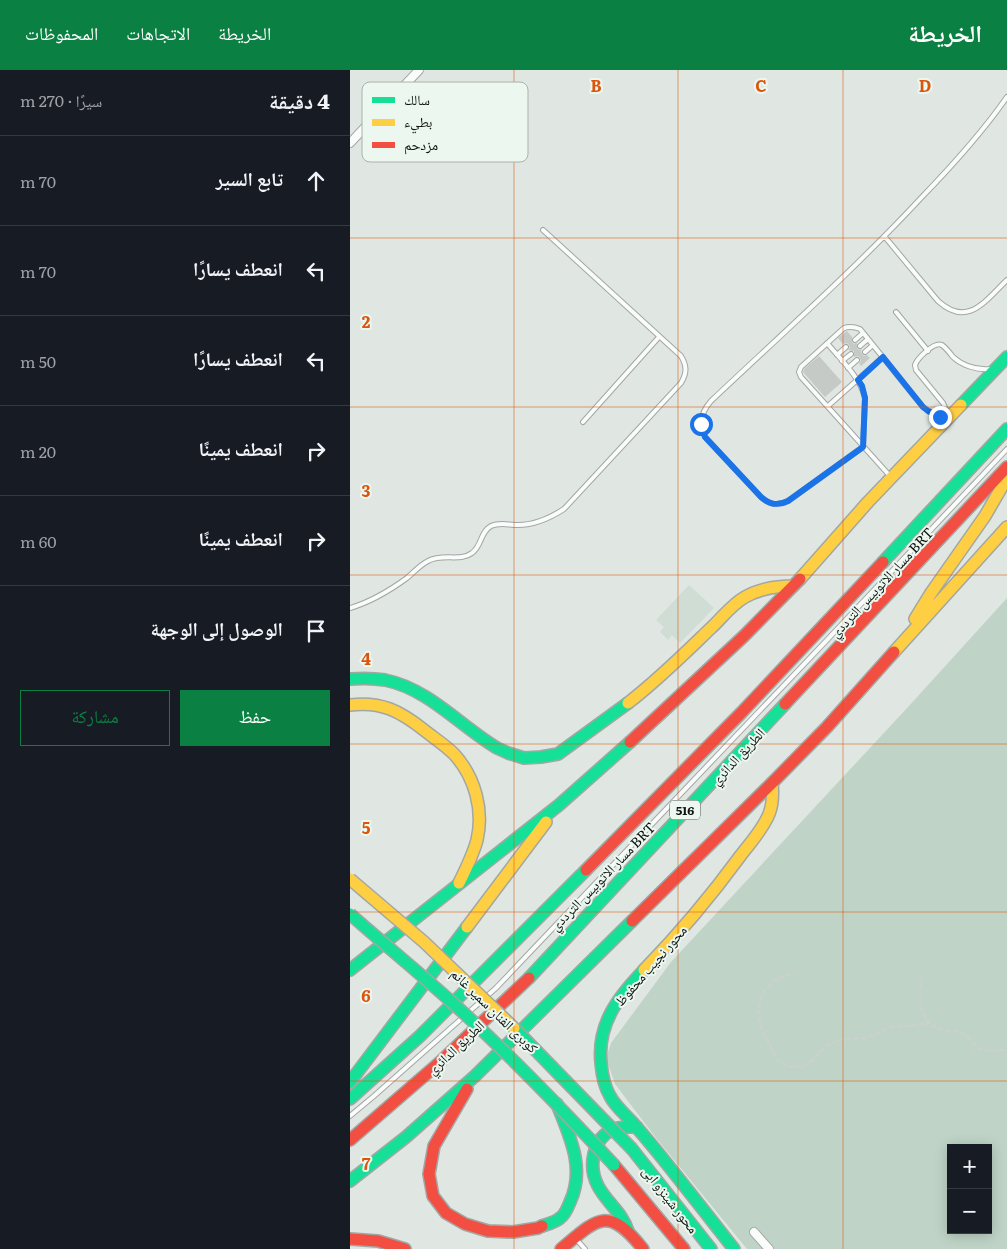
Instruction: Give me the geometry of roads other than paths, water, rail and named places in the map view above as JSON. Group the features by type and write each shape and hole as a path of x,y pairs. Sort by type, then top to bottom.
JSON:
{"main road":[{"path":"350,970 559,805 653,721 744,636 793,586 1007,357"},
{"name":"الطريق الدائري","path":"350,1099 420,1036 742,712 1007,429"},
{"name":"الطريق الدائري","path":"350,1140 438,1063 520,987 1007,467"},
{"path":"898,647 931,593 984,516 1007,478"},
{"path":"350,1182 406,1137 475,1076 772,783 827,727 1007,527"},
{"path":"350,680 376,678 410,688 426,697 499,750 522,757 540,758 558,754 644,690 670,668 736,604 753,593 762,590 793,586"},
{"path":"350,705 376,704 404,715 451,752 472,781 477,798 479,828 474,852 456,887"},
{"name":"محور نجيب محفوظ","path":"734,1249 637,1127 611,1099 603,1077 601,1042 607,1020 618,1000 732,869 763,826 773,803 772,783"},
{"path":"350,1082 559,805"},
{"name":"كوبرى الفنان سمير غانم","path":"350,879 433,950 478,993 632,1149"},
{"name":"كوبرى الفنان سمير غانم","path":"350,914 457,1007 508,1055 614,1165"},
{"path":"464,1236 450,1226 435,1204 429,1188 428,1167 430,1156 439,1136 475,1076"},
{"path":"524,1242 545,1232 558,1221 568,1207 576,1185 574,1151 557,1104"},
{"path":"637,1127 624,1127 609,1131 598,1142 593,1157 594,1174 598,1184 621,1214 628,1230 643,1249"},
{"name":"محور شينزو ابى","path":"632,1149 711,1249"},
{"name":"محور شينزو ابى","path":"614,1165 684,1249"},
{"path":"561,1249 590,1225 601,1221 619,1224 628,1230"},
{"path":"350,1239 373,1240 405,1249"}],"street":[{"path":"408,82 419,70"},
{"path":"350,143 362,130"},
{"path":"754,1232 769,1249"}],"lane":[{"path":"863,447 788,501 774,505 761,497 705,437 702,431 701,418 706,406 711,401 885,237 958,160 1007,97"},
{"path":"350,608 373,600 426,562 440,557 459,558 468,556 476,549 485,531 493,525 532,524 564,509 685,377 685,362 681,356 543,230"},
{"path":"885,237 938,301 947,308 957,312 969,312 979,307 1007,280"},
{"path":"896,312 928,351"},
{"path":"892,478 801,377 799,372 801,366 844,328 857,328 863,332 923,407 934,414 948,418"},
{"path":"854,340 863,332"},
{"path":"583,422 659,337"},
{"path":"860,346 868,339"},
{"path":"827,343 862,386 865,398 863,447"},
{"path":"948,418 942,403 915,368 914,365 917,360 934,345 940,344 962,363 978,369 995,369"},
{"path":"865,352 873,345"},
{"path":"837,355 846,347"},
{"path":"842,361 851,354"},
{"path":"828,406 883,357"},
{"path":"848,368 856,360"},
{"name":"مسار الاتوبيس الترددي BRT","path":"350,1116 496,988 1007,449"},
{"path":"575,1237 585,1249"}]}
